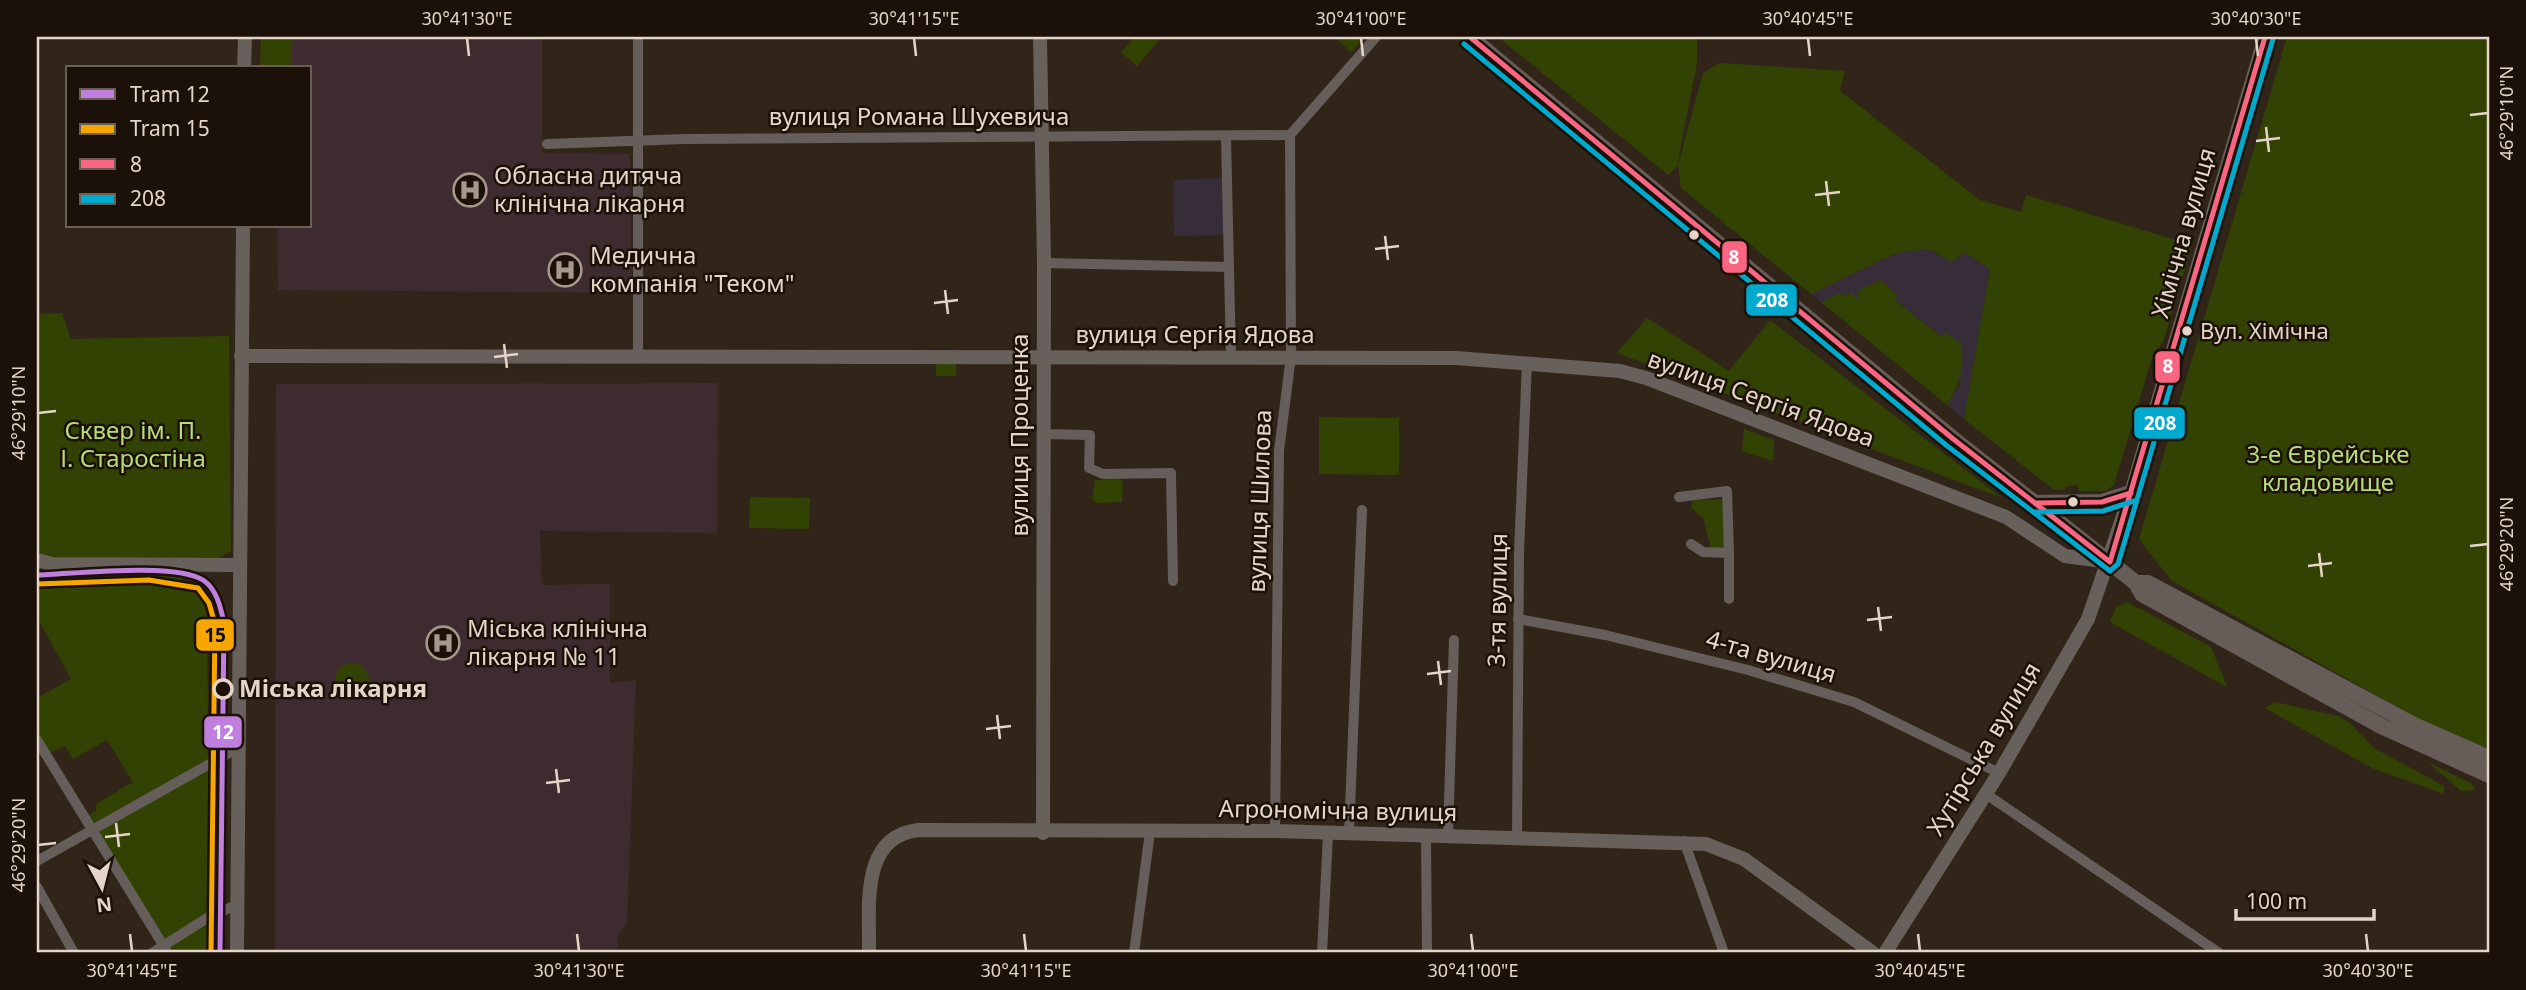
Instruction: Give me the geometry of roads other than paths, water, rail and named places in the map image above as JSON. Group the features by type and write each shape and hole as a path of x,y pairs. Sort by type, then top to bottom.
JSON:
{"main road":[{"path":"1470,37 2035,503 2136,583 2142,594 2392,732 2489,775"},
{"path":"2035,503 2102,502 2132,493"},
{"path":"2136,583 2148,583 2414,725 2489,758"}],"street":[{"path":"244,66 245,37"},
{"path":"638,37 638,356"},
{"name":"вулиця Проценка","path":"1040,37 1044,263 1042,833"},
{"path":"1290,135 1376,37"},
{"name":"Хімічна вулиця","path":"2110,562 2265,37"},
{"name":"вулиця Романа Шухевича","path":"547,144 640,140 1290,135"},
{"name":"вулиця Шилова","path":"1275,831 1279,451 1291,356 1290,135"},
{"path":"1226,137 1231,356"},
{"path":"237,953 238,565 243,228"},
{"path":"1044,263 1228,267"},
{"name":"вулиця Сергія Ядова","path":"241,356 1043,359 1291,356 1456,358 1620,371 2006,517 2065,556 2110,562"},
{"name":"3-тя вулиця","path":"1517,838 1518,619 1527,362"},
{"path":"1043,434 1090,435 1089,468 1103,474 1171,473 1173,581"},
{"path":"1679,497 1727,491 1729,599"},
{"path":"1349,834 1362,510"},
{"path":"1691,544 1703,552 1729,553"},
{"path":"37,560 52,564 238,565"},
{"name":"Хутірська вулиця","path":"1885,953 1999,774 2088,619 2110,562"},
{"name":"4-та вулиця","path":"1518,619 1618,638 1748,670 1854,702 1999,774"},
{"path":"1448,835 1454,640"},
{"path":"37,740 166,950"},
{"path":"37,861 238,748"},
{"path":"1986,794 2219,953"},
{"name":"Агрономічна вулиця","path":"869,953 873,874 886,842 906,832 918,830 1042,833 1275,831 1328,835 1685,841 1725,849 1744,859 1873,953"},
{"path":"1134,953 1150,832"},
{"path":"1322,953 1328,835"},
{"path":"1426,837 1427,953"},
{"path":"1685,841 1724,953"},
{"path":"37,887 74,953"},
{"path":"152,953 166,950 212,915 237,905"}],"tram line":[{"name":"12","path":"37,575 123,570 170,571 203,580 215,594 224,623 220,953"},
{"name":"15","path":"37,584 149,580 198,588 209,603 215,624 211,953"}],"place":[{"name":"Обласна дитяча клінічна лікарня","path":"470,190"},
{"name":"Медична компанія \"Теком\"","path":"565,270"},
{"name":"Вул. Хімічна","path":"2187,331"},
{"name":"Міська клінічна лікарня № 11","path":"443,643"},
{"name":"Міська лікарня","path":"223,689"}],"park label":[{"name":"Сквер ім. П. І. Старостіна","path":"133,445"},
{"name":"3-е Єврейське кладовище","path":"2328,469"}]}
